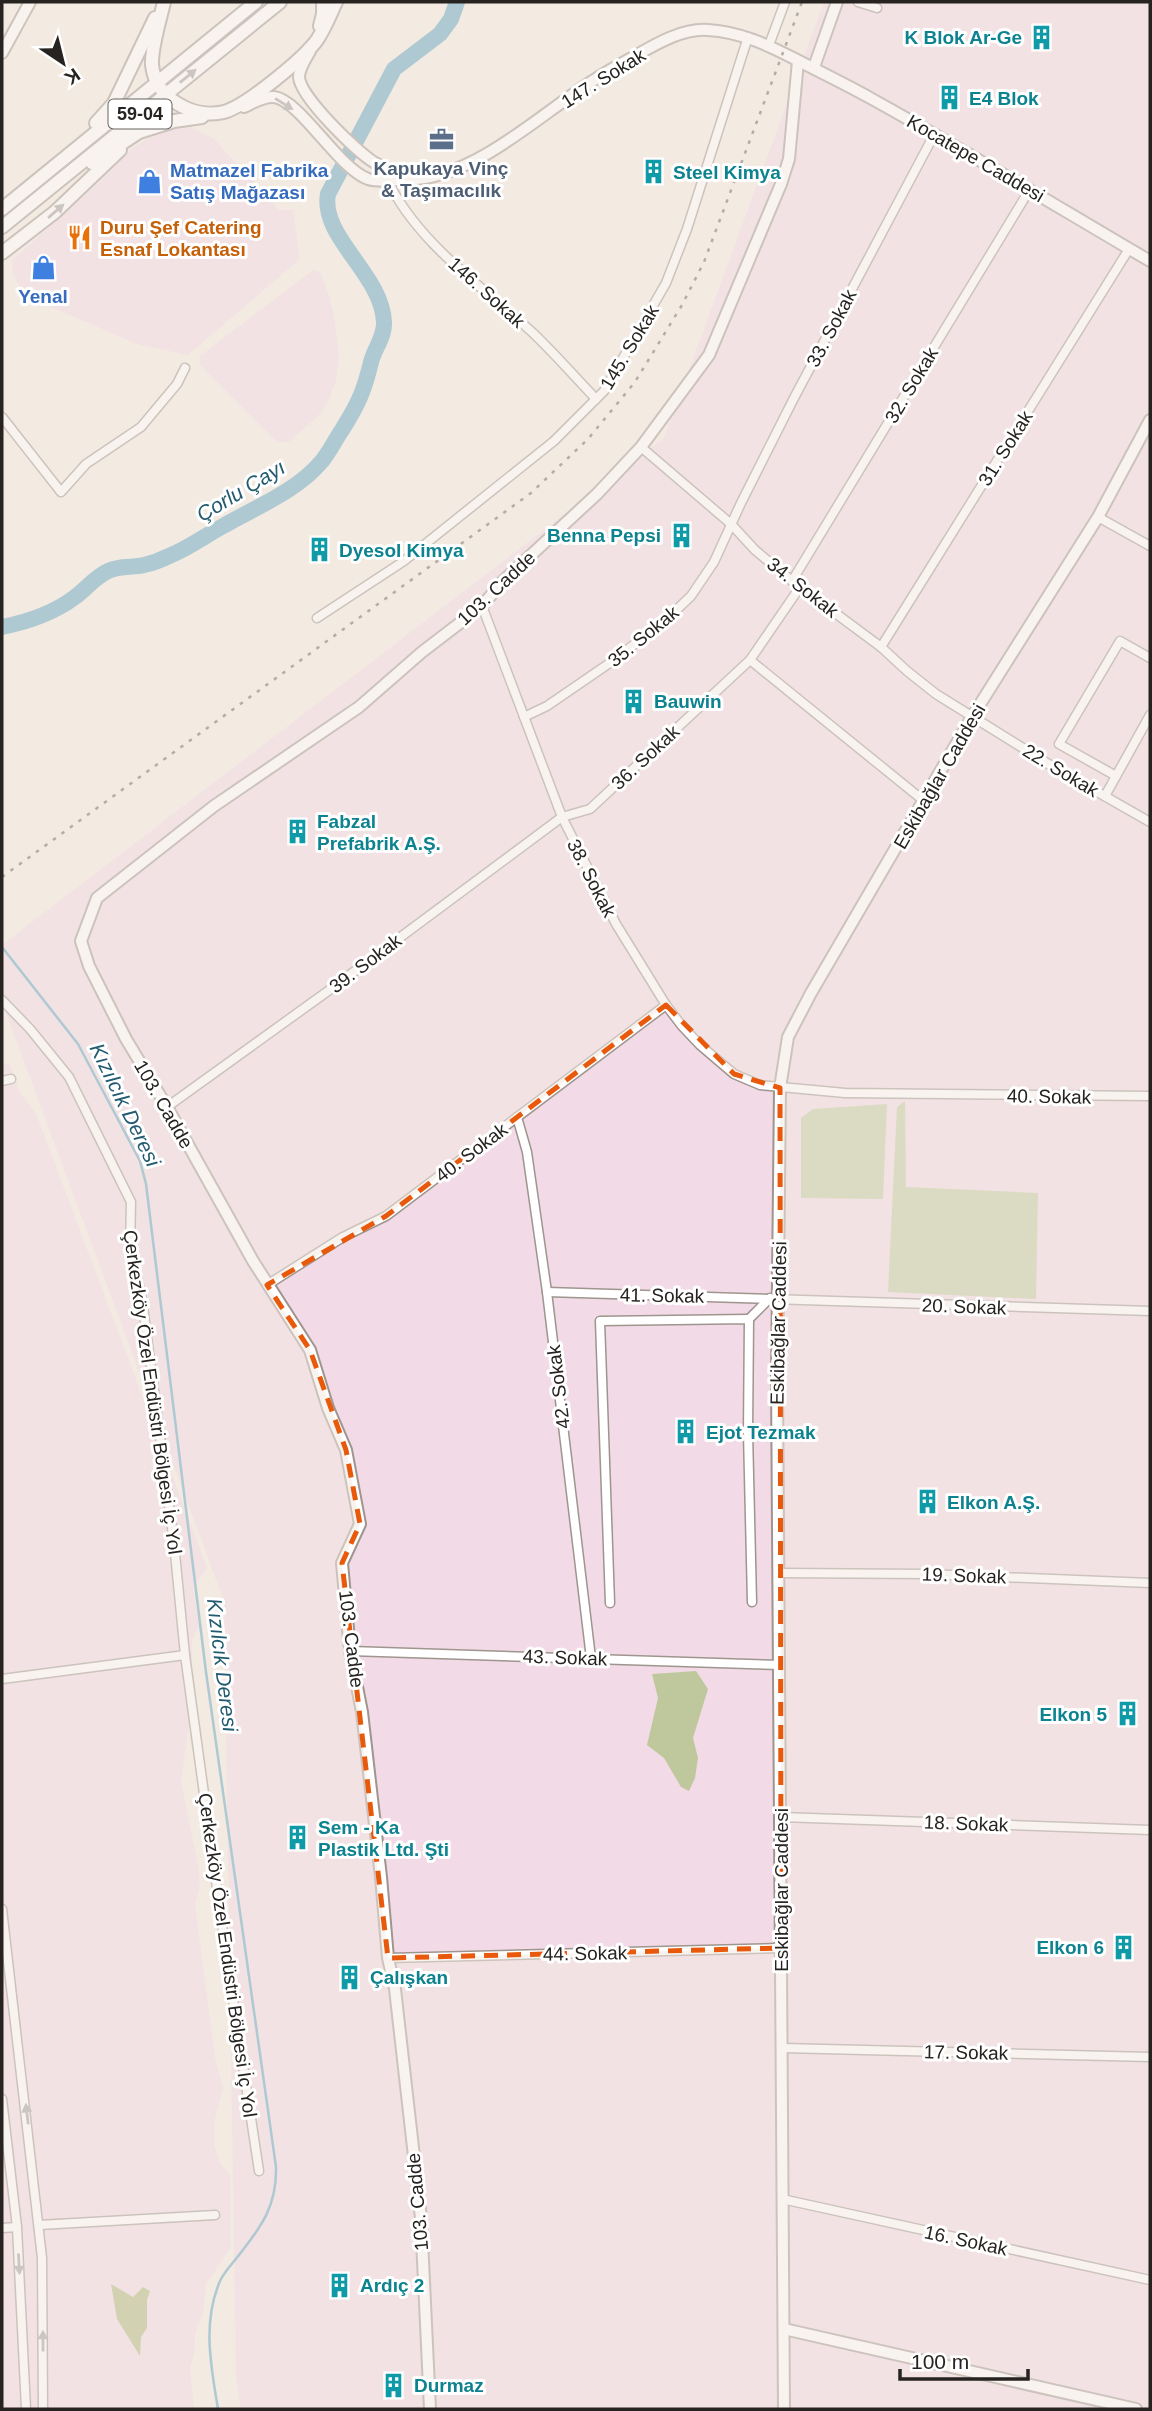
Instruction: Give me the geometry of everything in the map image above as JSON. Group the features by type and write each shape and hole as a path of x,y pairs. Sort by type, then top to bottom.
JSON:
{"main road":[{"path":"163,2 152,63 156,83 175,102 193,111 226,111"},
{"path":"30,186 114,103 163,2"},
{"name":"59-04","path":"2,209 256,2"},
{"name":"59-04","path":"2,228 280,2"},
{"path":"315,43 323,14 323,2"},
{"path":"38,197 139,132 174,121 226,111 269,84 315,43 336,2"},
{"path":"2,253 55,212 139,132"}],"street":[{"path":"2,53 30,2"},
{"path":"769,45 785,2"},
{"path":"814,67 837,2"},
{"path":"858,2 877,8"},
{"name":"147. Sokak","path":"226,111 260,99 275,97 291,107 352,170 370,180 417,179 449,172 479,157 516,135 593,80 638,54 690,31 706,29 748,37 798,61"},
{"name":"145. Sokak","path":"317,618 404,561 554,441 604,391 666,283 687,229 748,37"},
{"path":"315,43 299,76 304,92 364,155 378,164 417,179"},
{"name":"Kocatepe Caddesi","path":"798,61 814,67 935,133 1150,261"},
{"name":"103. Cadde","path":"430,2409 421,2218 395,1989 388,1958 362,1712 350,1651 342,1563 360,1524 346,1451 328,1408 310,1350 267,1285 126,1039 89,966 81,941 97,898 214,806 359,707 422,652 482,606 503,581 597,494 641,447 709,355 781,184 789,159 798,61"},
{"name":"33. Sokak","path":"731,524 794,398 935,133"},
{"name":"146. Sokak","path":"387,179 398,202 439,249 535,335 596,399"},
{"name":"32. Sokak","path":"792,581 1030,189"},
{"name":"31. Sokak","path":"881,647 1129,248"},
{"path":"2,417 61,492 86,464 141,428 177,384 185,368"},
{"name":"Eskibağlar Caddesi","path":"783,2409 780,1665 774,1298 780,1088 788,1037 972,718 1098,517 1150,420"},
{"name":"34. Sokak","path":"641,447 731,524 755,550 792,581 972,718"},
{"path":"1098,517 1150,546"},
{"name":"35. Sokak","path":"524,717 547,706 617,658 691,596 714,562 731,524"},
{"name":"36. Sokak","path":"562,817 590,809 750,660 800,587"},
{"name":"38. Sokak","path":"482,606 562,817 616,924 666,1004 700,1045 734,1074 760,1085 780,1088"},
{"path":"1116,776 1059,744 1120,641 1150,658"},
{"path":"750,660 924,801"},
{"path":"1105,796 1150,715"},
{"name":"22. Sokak","path":"972,718 1150,822"},
{"name":"39. Sokak","path":"167,1107 562,817"},
{"name":"Çerkezköy Özel Endüstri Bölgesi İç Yol","path":"2,1000 69,1077 131,1202 130,1248 142,1298 174,1544 185,1655 259,2171"},
{"name":"40. Sokak","path":"267,1285 343,1237 386,1216 666,1004"},
{"name":"40. Sokak","path":"780,1088 845,1093 1150,1096"},
{"name":"42. Sokak","path":"517,1117 527,1152 547,1292 591,1658"},
{"name":"41. Sokak","path":"547,1292 774,1298"},
{"path":"610,1603 600,1321 749,1320 774,1298"},
{"name":"20. Sokak","path":"774,1298 886,1304 1150,1311"},
{"path":"749,1320 748,1433 752,1602"},
{"name":"19. Sokak","path":"778,1573 927,1574 1150,1583"},
{"name":"43. Sokak","path":"350,1651 780,1665"},
{"path":"2,1679 185,1655"},
{"name":"18. Sokak","path":"781,1817 1150,1830"},
{"path":"2,1909 42,2258 43,2409"},
{"name":"44. Sokak","path":"388,1958 781,1948"},
{"name":"17. Sokak","path":"782,2048 1150,2057"},
{"path":"2,2099 17,2227 26,2409"},
{"name":"16. Sokak","path":"782,2199 1150,2280"},
{"path":"39,2225 215,2215"},
{"path":"2,2228 17,2227"},
{"path":"784,2329 1136,2409"}],"highlighted area":[{"path":"666,1005 734,1074 780,1088 781,1948 388,1958 342,1563 360,1524 346,1450 310,1350 267,1285 386,1216"}],"shaded area":[{"path":"824,2 1150,2 1150,2409 241,2409 236,2378 224,1601 2,1002 2,945 664,438"},
{"path":"186,125 214,139 279,210 293,210 300,259 188,355 137,344 26,296 13,275 12,260 101,181 131,149 157,133"},
{"path":"313,270 320,272 330,298 335,322 339,356 336,381 327,404 318,416 289,442 277,442 200,365 200,356"},
{"path":"9,1063 20,1093 36,1114 207,1568 193,1587 199,1626 192,1639 189,1724 181,1781 197,1860 200,1884 195,1905 215,2058 223,2088 215,2119 214,2145 220,2163 230,2175 231,2247 206,2284 203,2313 195,2333 195,2349 190,2368 194,2409 2,2409 2,1066"}],"green space":[{"path":"905,1101 906,1187 1038,1193 1036,1299 888,1292 897,1107"},
{"path":"887,1104 883,1199 801,1198 801,1118 813,1109"},
{"path":"696,1671 708,1689 693,1738 698,1758 695,1778 689,1791 681,1787 664,1758 647,1745 658,1698 652,1674"},
{"path":"111,2284 133,2297 143,2287 150,2291 147,2300 147,2328 141,2337 140,2356 117,2319"}],"waterway":[{"name":"Çorlu Çayı","path":"2,627 31,620 58,608 108,571 151,563 184,549 289,489 312,472 325,457 360,398 372,357 383,333 384,322 381,304 373,288 333,225 328,210 328,194 394,69 440,34 451,19 457,2"},
{"name":"Kızılcık Deresi","path":"2,947 78,1044 140,1161 146,1184 206,1672 276,2167 274,2193 267,2214 224,2274 214,2297 210,2345 218,2409"}],"railway":[{"path":"2,877 531,493 588,439 635,382 682,305 704,262 802,2"}],"place":[{"name":"K Blok Ar-Ge","path":"1042,37"},
{"name":"E4 Blok","path":"949,98"},
{"name":"Kapukaya Vinç & Taşımacılık","path":"441,140"},
{"name":"Steel Kimya","path":"653,172"},
{"name":"Matmazel Fabrika Satış Mağazası","path":"150,181"},
{"name":"Duru Şef Catering Esnaf Lokantası","path":"80,238"},
{"name":"Yenal","path":"43,268"},
{"name":"Benna Pepsi","path":"681,535"},
{"name":"Dyesol Kimya","path":"319,550"},
{"name":"Bauwin","path":"634,701"},
{"name":"Fabzal Prefabrik A.Ş.","path":"297,832"},
{"name":"Ejot Tezmak","path":"686,1432"},
{"name":"Elkon A.Ş.","path":"927,1502"},
{"name":"Elkon 5","path":"1127,1714"},
{"name":"Sem - Ka Plastik Ltd. Şti","path":"298,1838"},
{"name":"Elkon 6","path":"1124,1947"},
{"name":"Çalışkan","path":"350,1977"},
{"name":"Ardıç 2","path":"340,2285"},
{"name":"Durmaz","path":"394,2385"}]}
